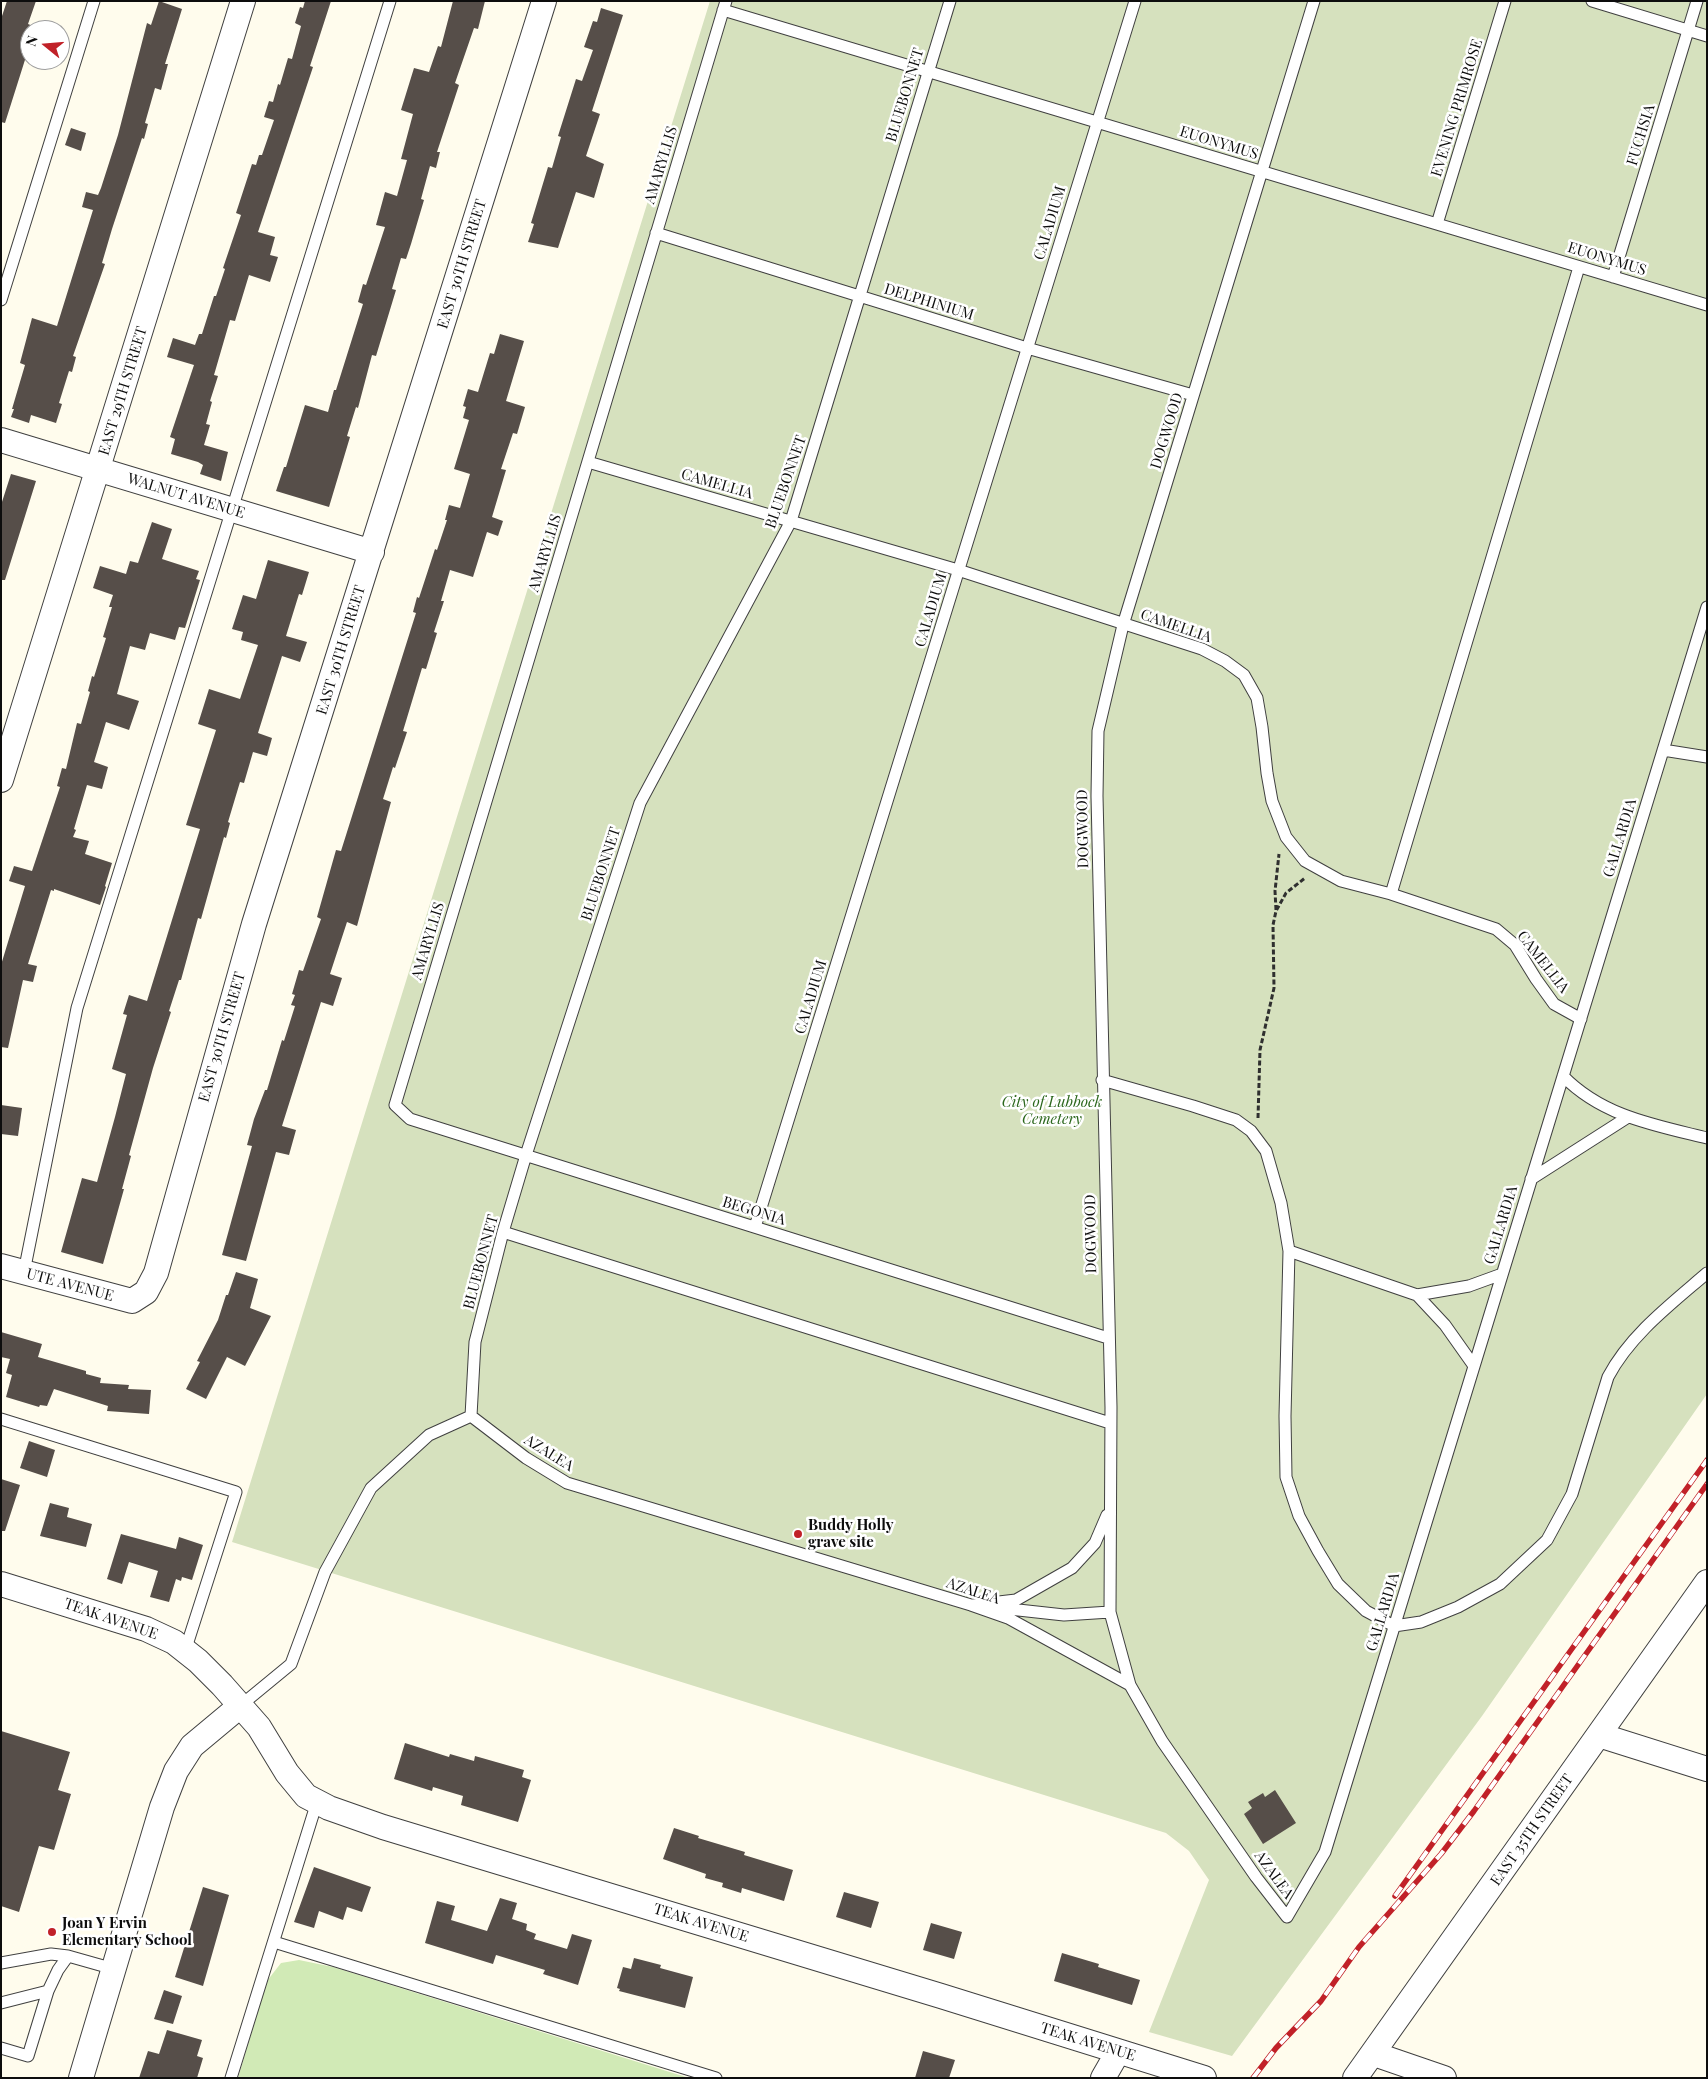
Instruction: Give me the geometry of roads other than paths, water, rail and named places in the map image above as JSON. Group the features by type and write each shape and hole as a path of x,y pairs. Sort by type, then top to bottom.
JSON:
{"street":[{"name":"EAST 29TH STREET","path":"3,770 243,1"},
{"name":"EAST 30TH STREET","path":"139,1297 146,1292 156,1273 254,924 544,1"},
{"name":"WALNUT AVENUE","path":"1,440 372,552"},
{"name":"UTE AVENUE","path":"1,1266 132,1301 139,1297"},
{"name":"EAST 35TH STREET","path":"1355,2078 1374,2054 1707,1582"},
{"name":"TEAK AVENUE","path":"1,1584 146,1629 174,1642 211,1674 259,1727 287,1773 306,1796 329,1808 383,1827 941,1996 1204,2078"},
{"path":"81,2078 162,1807 176,1771 192,1746 240,1706"},
{"path":"1599,1735 1707,1768"},
{"path":"1103,2078 1118,2052"},
{"path":"1374,2054 1444,2078"}],"lane":[{"path":"1,300 94,1"},
{"path":"24,1272 77,1008 390,1"},
{"name":"BLUEBONNET","path":"472,1416 475,1342 503,1232 526,1155 640,803 791,521 950,1"},
{"name":"CALADIUM","path":"755,1227 1135,1"},
{"name":"DOGWOOD","path":"1130,1685 1110,1612 1110,1423 1097,796 1098,731 1123,625 1314,1"},
{"name":"EVENING PRIMROSE","path":"1437,224 1505,1"},
{"path":"1592,1 1707,36"},
{"name":"FUCHSIA","path":"1613,277 1697,1"},
{"name":"EUONYMUS","path":"725,5 929,71 1707,305"},
{"name":"AMARYLLIS","path":"395,1104 725,5"},
{"name":"DELPHINIUM","path":"656,233 1027,348 1193,395"},
{"path":"1390,894 1579,267"},
{"name":"CAMELLIA","path":"588,462 958,570 1123,625 1202,649 1226,661 1244,675 1256,698 1262,727 1266,773 1270,792 1286,836 1305,861 1341,881 1390,894 1496,929 1515,945 1536,980 1554,1004 1581,1019"},
{"name":"GALLARDIA","path":"1325,1852 1707,607"},
{"path":"1663,750 1707,757"},
{"path":"1563,1076 1578,1091 1610,1110 1628,1117 1707,1138"},
{"path":"1102,1080 1236,1120 1258,1138 1266,1151 1281,1203 1289,1251 1285,1416 1286,1476 1299,1516 1338,1584 1366,1611 1394,1626 1421,1622 1458,1607 1500,1584 1547,1540 1572,1494 1608,1377 1617,1361 1662,1311 1707,1274"},
{"name":"BEGONIA","path":"395,1104 410,1119 1108,1338"},
{"path":"1531,1179 1628,1117"},
{"path":"503,1232 1110,1423"},
{"path":"1289,1251 1417,1295 1445,1325 1474,1366"},
{"path":"1417,1295 1469,1286 1502,1274"},
{"path":"240,1706 291,1664 325,1572 371,1488 429,1435 472,1416"},
{"name":"AZALEA","path":"472,1416 526,1458 567,1483 971,1605 1008,1618 1130,1685 1162,1741 1256,1877 1287,1917 1325,1852"},
{"path":"1,1419 236,1492 185,1651"},
{"path":"971,1605 1016,1600 1072,1568 1095,1542 1109,1511"},
{"path":"971,1605 1064,1615 1110,1612"},
{"path":"232,2078 317,1802"},
{"path":"274,1942 716,2078"},
{"path":"1,1963 43,1955 68,1956 114,1969"},
{"path":"1,2048 28,2056 48,1991 68,1956"},
{"path":"1,2003 48,1991"}],"railway":[{"path":"1395,1896 1707,1460"},
{"path":"1253,2078 1276,2048 1321,2001 1359,1947 1441,1854 1474,1811 1707,1484"}],"place":[{"name":"Buddy Holly grave site","path":"798,1534"},
{"name":"Joan Y Ervin Elementary School","path":"52,1932"}],"park label":[{"name":"City of Lubbock Cemetery","path":"1052,1110"}]}
